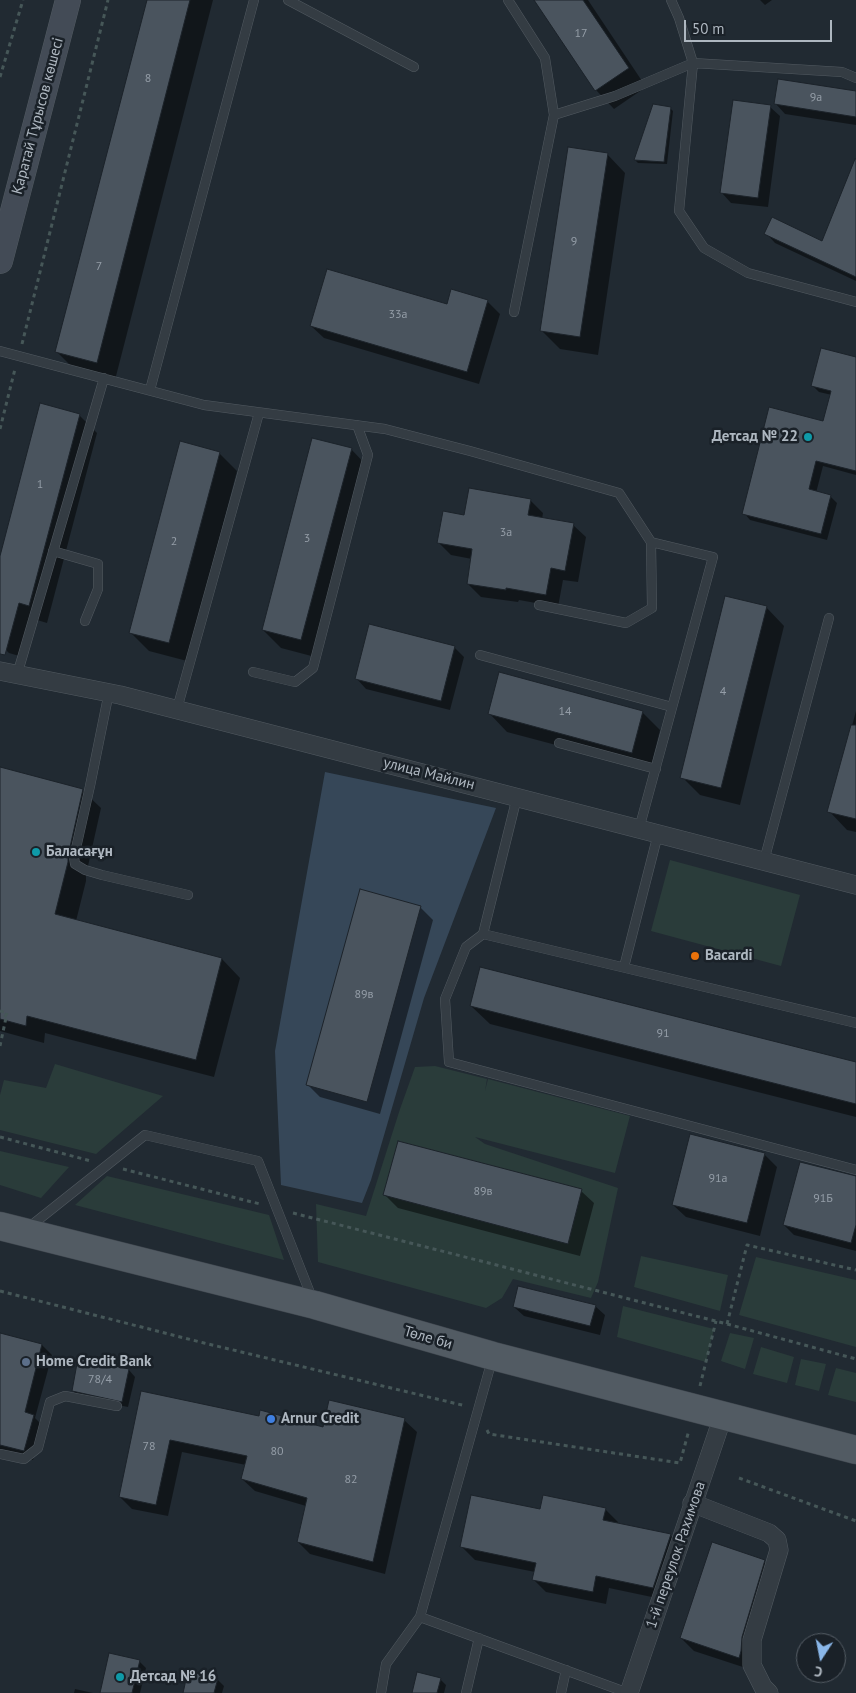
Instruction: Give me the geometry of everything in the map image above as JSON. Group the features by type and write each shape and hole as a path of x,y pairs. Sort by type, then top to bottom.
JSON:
{"main road":[{"name":"Қаратай Тұрысов көшесі","path":"0,262 68,0"},
{"name":"Төле би","path":"12,1229 315,1305 493,1356 856,1450"}],"street":[{"name":"улица Майлин","path":"8,673 109,692 856,885"},
{"name":"1-й переулок Рахимова","path":"628,1693 723,1416"},
{"path":"692,1503 769,1533 776,1540 779,1550 752,1640 752,1665 763,1687 769,1693"}],"lane":[{"path":"150,390 254,0"},
{"path":"288,0 414,66"},
{"path":"508,0 545,58 554,115 514,312"},
{"path":"671,0 679,18 693,63 679,211 704,248 748,273 856,302"},
{"path":"554,115 615,96 693,63 842,72 856,78"},
{"path":"0,351 204,404 385,429 618,493 651,542 652,608 626,623 539,605"},
{"path":"8,673 53,551 104,378"},
{"path":"177,709 259,412"},
{"path":"253,672 295,682 313,668 368,455 356,426"},
{"path":"639,829 713,558 651,542"},
{"path":"53,551 98,564 98,589 84,621"},
{"path":"764,861 829,618"},
{"path":"480,655 672,707"},
{"path":"109,692 74,857 75,864 102,876 188,896"},
{"path":"559,743 656,769"},
{"path":"517,797 483,934 466,948 445,999 449,1062 856,1170"},
{"path":"624,968 658,834"},
{"path":"483,934 856,1023"},
{"path":"12,1229 107,1165 145,1136 258,1161 315,1305"},
{"path":"381,1693 386,1664 420,1617 493,1356"},
{"path":"0,1454 24,1458 38,1448 50,1402 65,1396 117,1406"},
{"path":"420,1617 628,1693"},
{"path":"466,1693 479,1638"},
{"path":"561,1693 566,1670"}],"path":[{"path":"0,77 23,0"},
{"path":"20,351 108,0"},
{"path":"0,429 18,361"},
{"path":"0,1011 7,1013"},
{"path":"3,1020 7,1013"},
{"path":"0,1046 7,1013"},
{"path":"0,1137 856,1359"},
{"path":"726,1324 747,1244 856,1270"},
{"path":"0,1292 472,1407"},
{"path":"485,1427 489,1434 680,1463"},
{"path":"739,1478 856,1521"}],"shaded area":[{"path":"670,860 800,895 781,966 651,931"},
{"path":"55,1064 163,1096 96,1154 0,1130 0,1095 4,1080 46,1088"},
{"path":"435,1066 487,1079 485,1091 488,1079 630,1116 615,1173 475,1137 485,1144 618,1188 598,1282 591,1298 513,1279 502,1298 486,1308 318,1262 316,1204 366,1216 415,1067"},
{"path":"0,1151 69,1167 41,1198 0,1185"},
{"path":"107,1176 269,1215 284,1260 75,1205"},
{"path":"641,1256 728,1275 720,1311 634,1287"},
{"path":"756,1257 856,1280 856,1347 739,1315"},
{"path":"623,1306 714,1329 706,1362 617,1337"},
{"path":"730,1333 754,1338 745,1369 721,1361"},
{"path":"761,1347 794,1357 787,1383 753,1374"},
{"path":"801,1359 826,1364 819,1391 795,1385"},
{"path":"836,1368 856,1373 856,1402 828,1395"}],"water":[{"path":"325,772 496,808 424,998 371,1180 362,1203 281,1185 275,1051"}],"building":[{"path":"147,0 190,0 97,363 55,352"},
{"path":"534,0 583,0 629,68 595,91"},
{"path":"778,79 856,91 856,117 774,104"},
{"path":"733,100 771,105 758,198 720,193"},
{"path":"653,104 671,107 664,162 634,160"},
{"path":"568,147 608,153 580,337 540,331"},
{"path":"855,159 856,277 764,234 772,217 822,241"},
{"path":"327,269 447,304 451,289 488,300 467,372 310,326"},
{"name":"Детсад № 22","path":"821,348 856,357 856,471 816,461 809,489 831,495 821,534 742,514 769,407 823,421 831,391 811,386"},
{"path":"40,403 80,414 29,606 19,603 5,655 0,654 0,556"},
{"path":"312,438 352,448 301,640 262,630"},
{"path":"180,441 220,452 169,643 129,633"},
{"path":"469,488 531,499 528,515 574,523 565,571 551,568 546,595 467,584 472,549 437,543 443,511 464,515"},
{"path":"725,596 767,606 721,788 680,778"},
{"path":"369,624 455,646 441,701 355,679"},
{"path":"499,672 643,711 632,753 488,714"},
{"path":"851,725 856,725 856,819 827,812"},
{"name":"Баласағұн","path":"0,767 83,789 55,914 222,958 196,1060 27,1016 26,1026 0,1019"},
{"path":"360,889 421,906 367,1102 306,1085"},
{"path":"480,967 856,1062 856,1104 470,1006"},
{"path":"690,1134 765,1153 747,1223 672,1205"},
{"path":"398,1141 582,1189 568,1244 383,1195"},
{"path":"800,1162 856,1176 856,1225 851,1243 783,1225"},
{"path":"518,1286 596,1305 590,1326 513,1307"},
{"path":"0,1333 42,1344 25,1412 34,1415 24,1451 0,1445"},
{"path":"78,1358 129,1369 122,1402 72,1391"},
{"path":"141,1391 259,1416 260,1410 323,1427 329,1400 405,1418 373,1562 297,1542 307,1498 241,1479 247,1456 170,1440 156,1505 119,1497"},
{"path":"471,1495 540,1509 543,1495 606,1508 603,1520 671,1534 653,1588 596,1576 593,1592 532,1580 536,1563 460,1547"},
{"path":"712,1542 765,1560 742,1637 739,1658 680,1638"},
{"name":"Детсад № 16","path":"109,1653 140,1660 132,1693 100,1693"},
{"name":"Детсад № 16","path":"188,1671 218,1678 214,1693 183,1693"},
{"path":"417,1672 441,1678 437,1693 412,1693"}],"place":[{"name":"Детсад № 22","path":"808,437"},
{"name":"Баласағұн","path":"36,852"},
{"name":"Bacardi","path":"695,956"},
{"name":"Home Credit Bank","path":"26,1362"},
{"name":"Arnur Credit","path":"271,1419"},
{"name":"Детсад № 16","path":"120,1677"}]}
